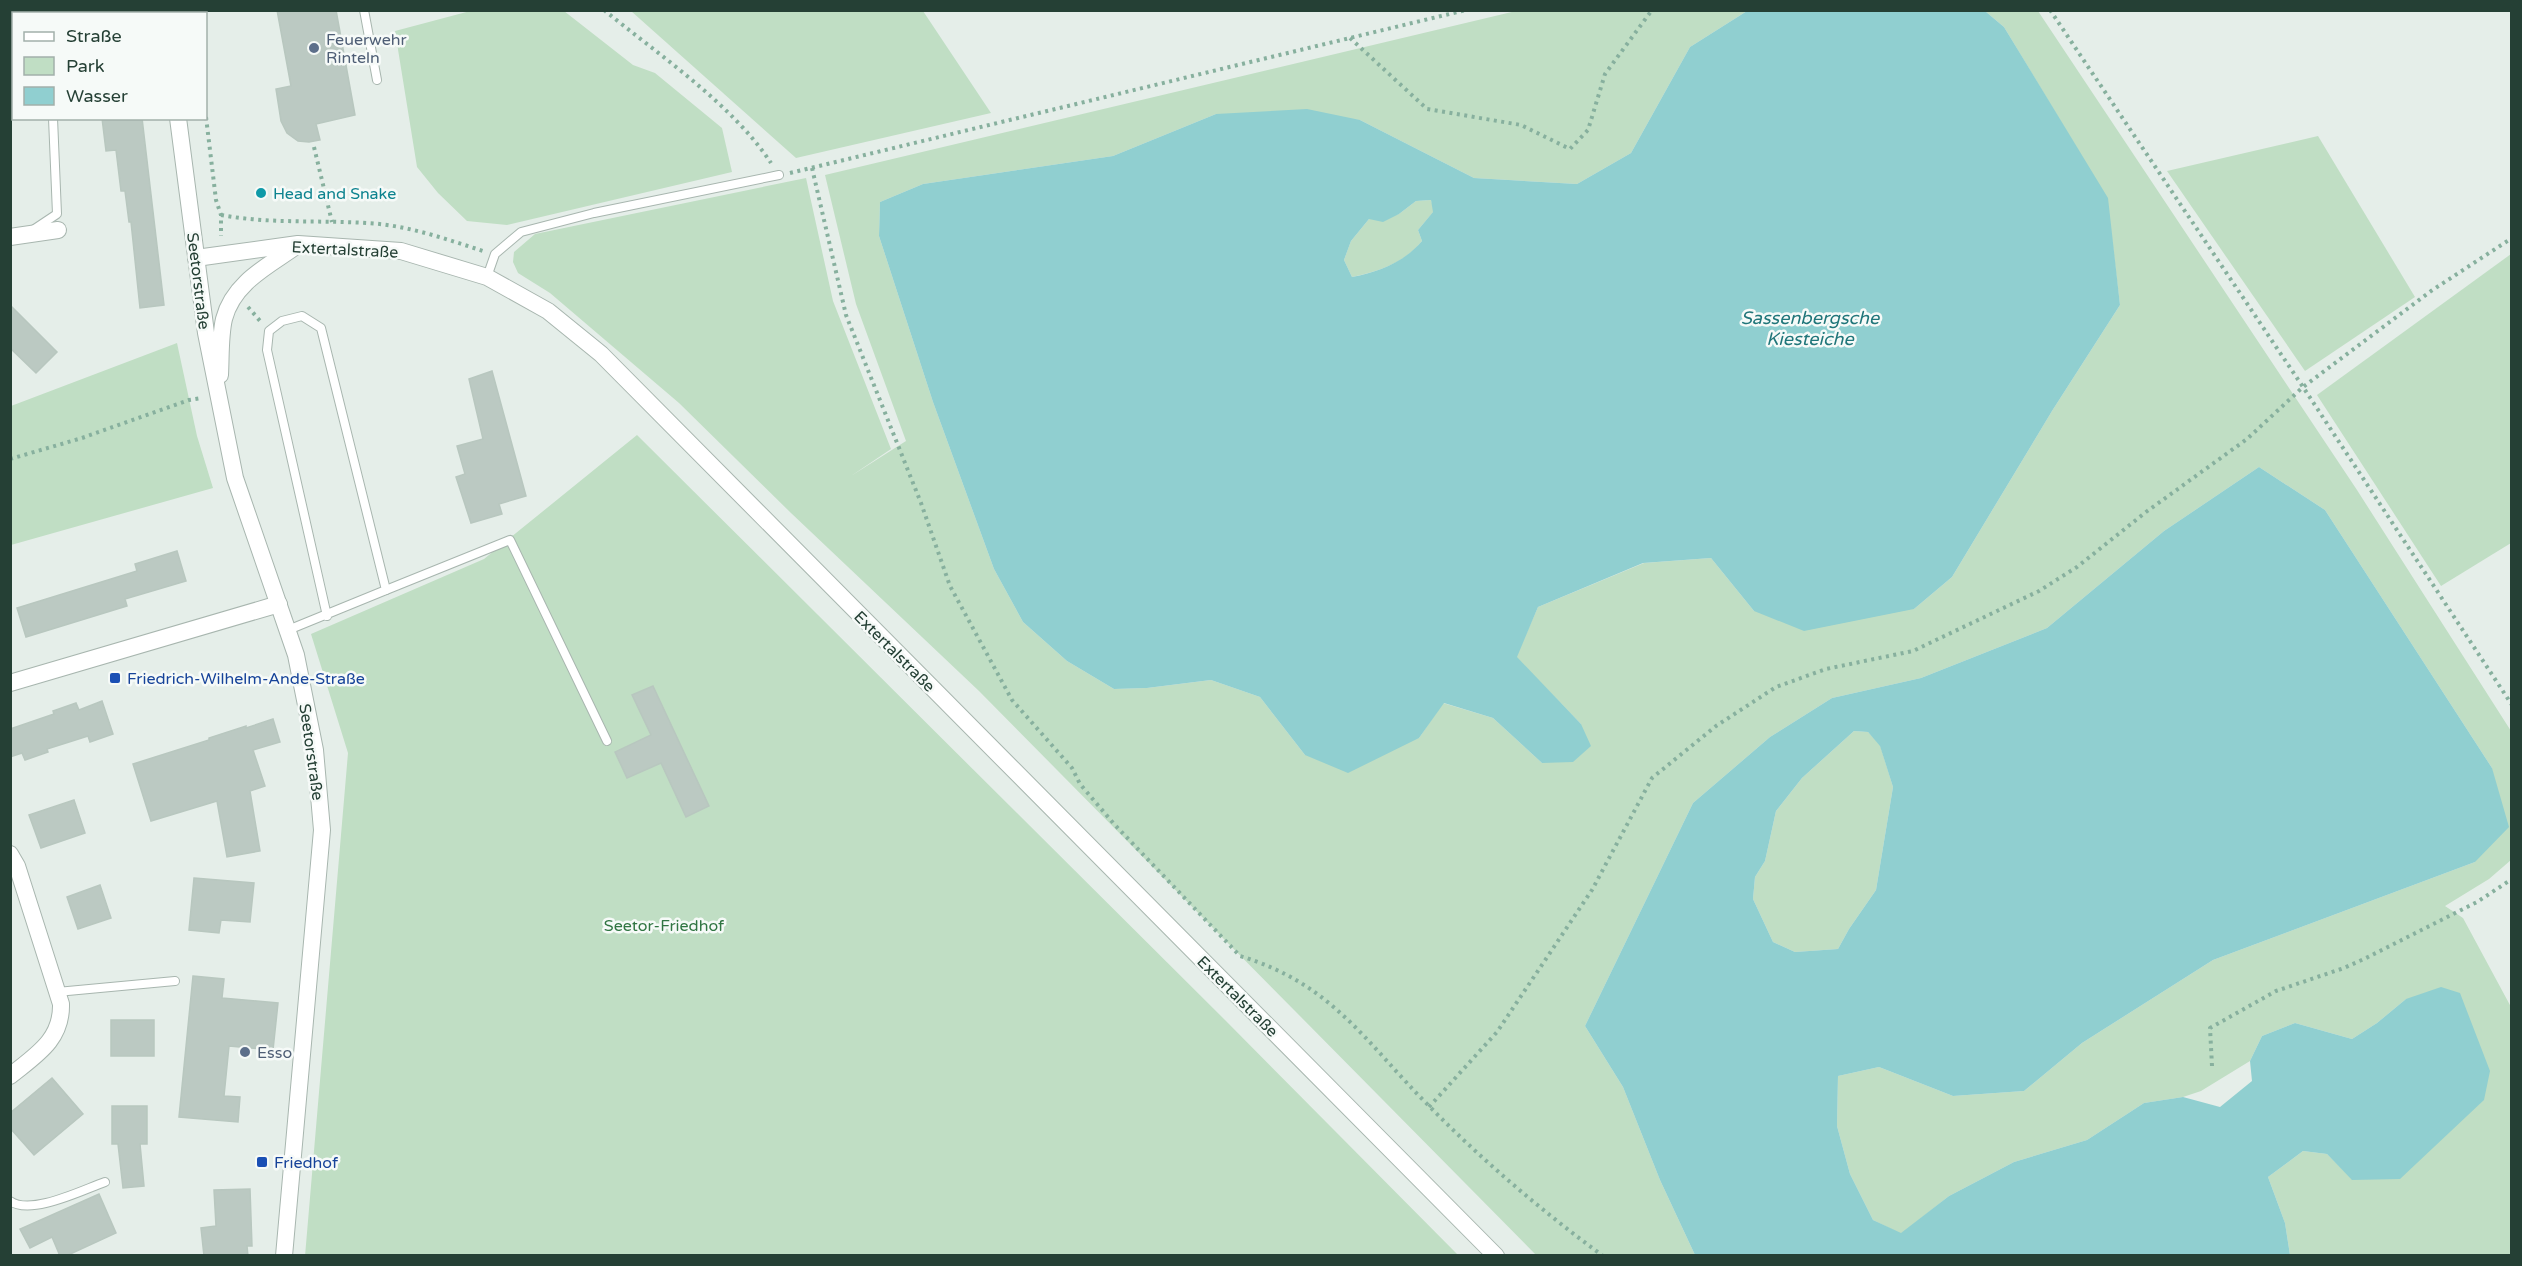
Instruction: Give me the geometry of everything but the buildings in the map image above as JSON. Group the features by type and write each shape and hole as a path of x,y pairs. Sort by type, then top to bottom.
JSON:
{"street":[{"name":"Seetorstraße","path":"178,120 206,333 235,478 296,655 315,750 322,830 284,1256"},
{"path":"18,236 58,230"},
{"path":"218,397 224,318 235,294 248,279 298,244"},
{"name":"Extertalstraße","path":"196,258 298,244 401,251 487,277 548,311 601,354 1496,1256"},
{"path":"10,683 279,604"},
{"path":"10,854 17,866 61,1004 61,1019 52,1040 10,1076"}],"lane":[{"path":"364,10 376,80"},
{"path":"18,236 57,214 53,120"},
{"path":"487,277 495,254 521,232 594,213 779,175"},
{"path":"327,616 267,350 270,331 282,321 302,316 321,328 386,590"},
{"path":"288,630 510,540 607,741"},
{"path":"57,992 175,981"},
{"path":"10,1200 14,1203 36,1206 105,1182"}],"path":[{"path":"604,10 724,109 755,139 779,175 1466,10"},
{"path":"1350,38 1427,110 1521,125 1570,149 1588,130 1605,74 1652,10"},
{"path":"2050,10 2303,387 2511,705"},
{"path":"206,120 216,200 221,215"},
{"path":"314,147 332,222"},
{"path":"812,168 846,315 921,503 950,586 1012,700 1072,768 1080,784 1114,824 1240,956 1263,963 1294,977 1333,1004 1429,1107 1502,1175 1603,1256"},
{"path":"1429,1107 1497,1032 1592,890 1652,778 1716,726 1776,687 1826,669 1913,651 2039,591 2077,567 2146,512 2247,439 2303,387 2431,291 2511,238"},
{"path":"235,294 270,331"},
{"path":"10,459 82,438 189,399 218,397"},
{"path":"2212,1066 2210,1028 2276,992 2351,965 2476,902 2511,879"}],"green space":[{"path":"474,10 564,11 633,65 655,73 722,128 732,172 507,225 467,221 438,193 417,167 395,31"},
{"path":"631,11 923,11 991,113 796,158"},
{"path":"1516,11 1747,11 1690,47 1631,153 1577,184 1474,178 1360,120 1216,114 1113,156 923,184 880,202 879,236 933,402 994,569 1023,622 1067,661 1114,689 1147,688 1211,680 1260,697 1305,755 1419,738 1443,703 1493,718 1542,763 1581,724 1516,657 1538,607 1644,563 1711,558 1754,611 1914,609 1952,577 2052,411 2120,305 2107,198 2004,27 1985,11 2038,11 2357,490 2511,731 2511,860 2489,879 2445,906 2463,918 2511,1007 2511,1255 2290,1255 2285,1223 2268,1177 2303,1151 2327,1154 2353,1180 2406,999 2377,1023 2352,1039 2295,1023 2262,1036 2250,1061 2201,1091 2183,1097 2144,1103 2087,1140 2014,1162 1949,1196 1901,1234 1873,1220 1850,1174 1837,1126 1838,1076 1879,1067 1953,1096 2024,1091 2082,1043 2213,960 2475,862 2492,768 2325,510 2259,467 2164,531 2047,628 1921,678 1832,698 1770,737 1693,803 1585,1026 1623,1087 1660,1180 1695,1255 1536,1255 979,691 679,403 550,293 518,273 513,262 514,252 535,234 806,178 833,301 891,449 851,476 906,441 856,304 825,175"},
{"path":"2318,136 2415,297 2305,371 2167,171"},
{"path":"1431,200 1434,211 1418,230 1422,241 1415,249 1391,265 1352,277 1344,260 1351,241 1369,219 1399,214 1416,201"},
{"path":"2511,254 2511,543 2441,586 2317,395"},
{"path":"177,343 197,436 213,488 11,545 11,406"},
{"name":"Seetor-Friedhof","path":"637,435 1458,1255 305,1256 348,753 311,634 484,559"},
{"path":"1854,731 1868,732 1880,745 1893,787 1876,890 1838,949 1795,952 1773,942 1753,899 1755,877 1765,861 1776,811 1802,778"}],"water":[{"name":"Sassenbergsche Kiesteiche","path":"1747,11 1985,11 2004,27 2108,198 2120,305 2052,411 1952,577 1914,609 1804,631 1754,611 1711,558 1643,563 1538,607 1517,657 1581,724 1591,746 1573,762 1542,763 1493,718 1444,703 1419,738 1348,773 1305,755 1260,697 1211,680 1147,688 1114,689 1067,661 1023,622 994,569 933,402 879,236 880,202 923,184 1113,156 1216,114 1307,109 1360,120 1474,178 1577,184 1631,153 1690,47","holes":["1431,200 1433,212 1418,230 1422,241 1407,255 1381,269 1352,277 1344,260 1351,241 1369,219 1383,222 1399,214 1416,201"]},
{"path":"2259,467 2325,510 2492,768 2509,827 2475,862 2213,960 2082,1043 2024,1091 1953,1096 1879,1067 1838,1076 1837,1126 1850,1174 1873,1220 1901,1233 1949,1196 2014,1162 2087,1140 2144,1103 2183,1097 2220,1107 2252,1081 2250,1061 2262,1036 2295,1023 2352,1039 2377,1023 2406,999 2441,987 2460,993 2490,1071 2484,1100 2400,1179 2352,1180 2327,1154 2303,1151 2268,1177 2285,1223 2290,1255 1695,1255 1660,1180 1623,1087 1585,1026 1693,803 1770,737 1832,698 1921,678 2047,628 2164,531","holes":["1854,731 1868,732 1880,746 1893,787 1876,890 1838,949 1795,952 1773,942 1753,899 1755,877 1765,861 1776,811 1802,778"]}],"place":[{"name":"Feuerwehr Rinteln","path":"314,48"},
{"name":"Head and Snake","path":"261,193"},
{"name":"Friedrich-Wilhelm-Ande-Straße","path":"115,678"},
{"name":"Esso","path":"245,1052"},
{"name":"Friedhof","path":"262,1162"}]}
